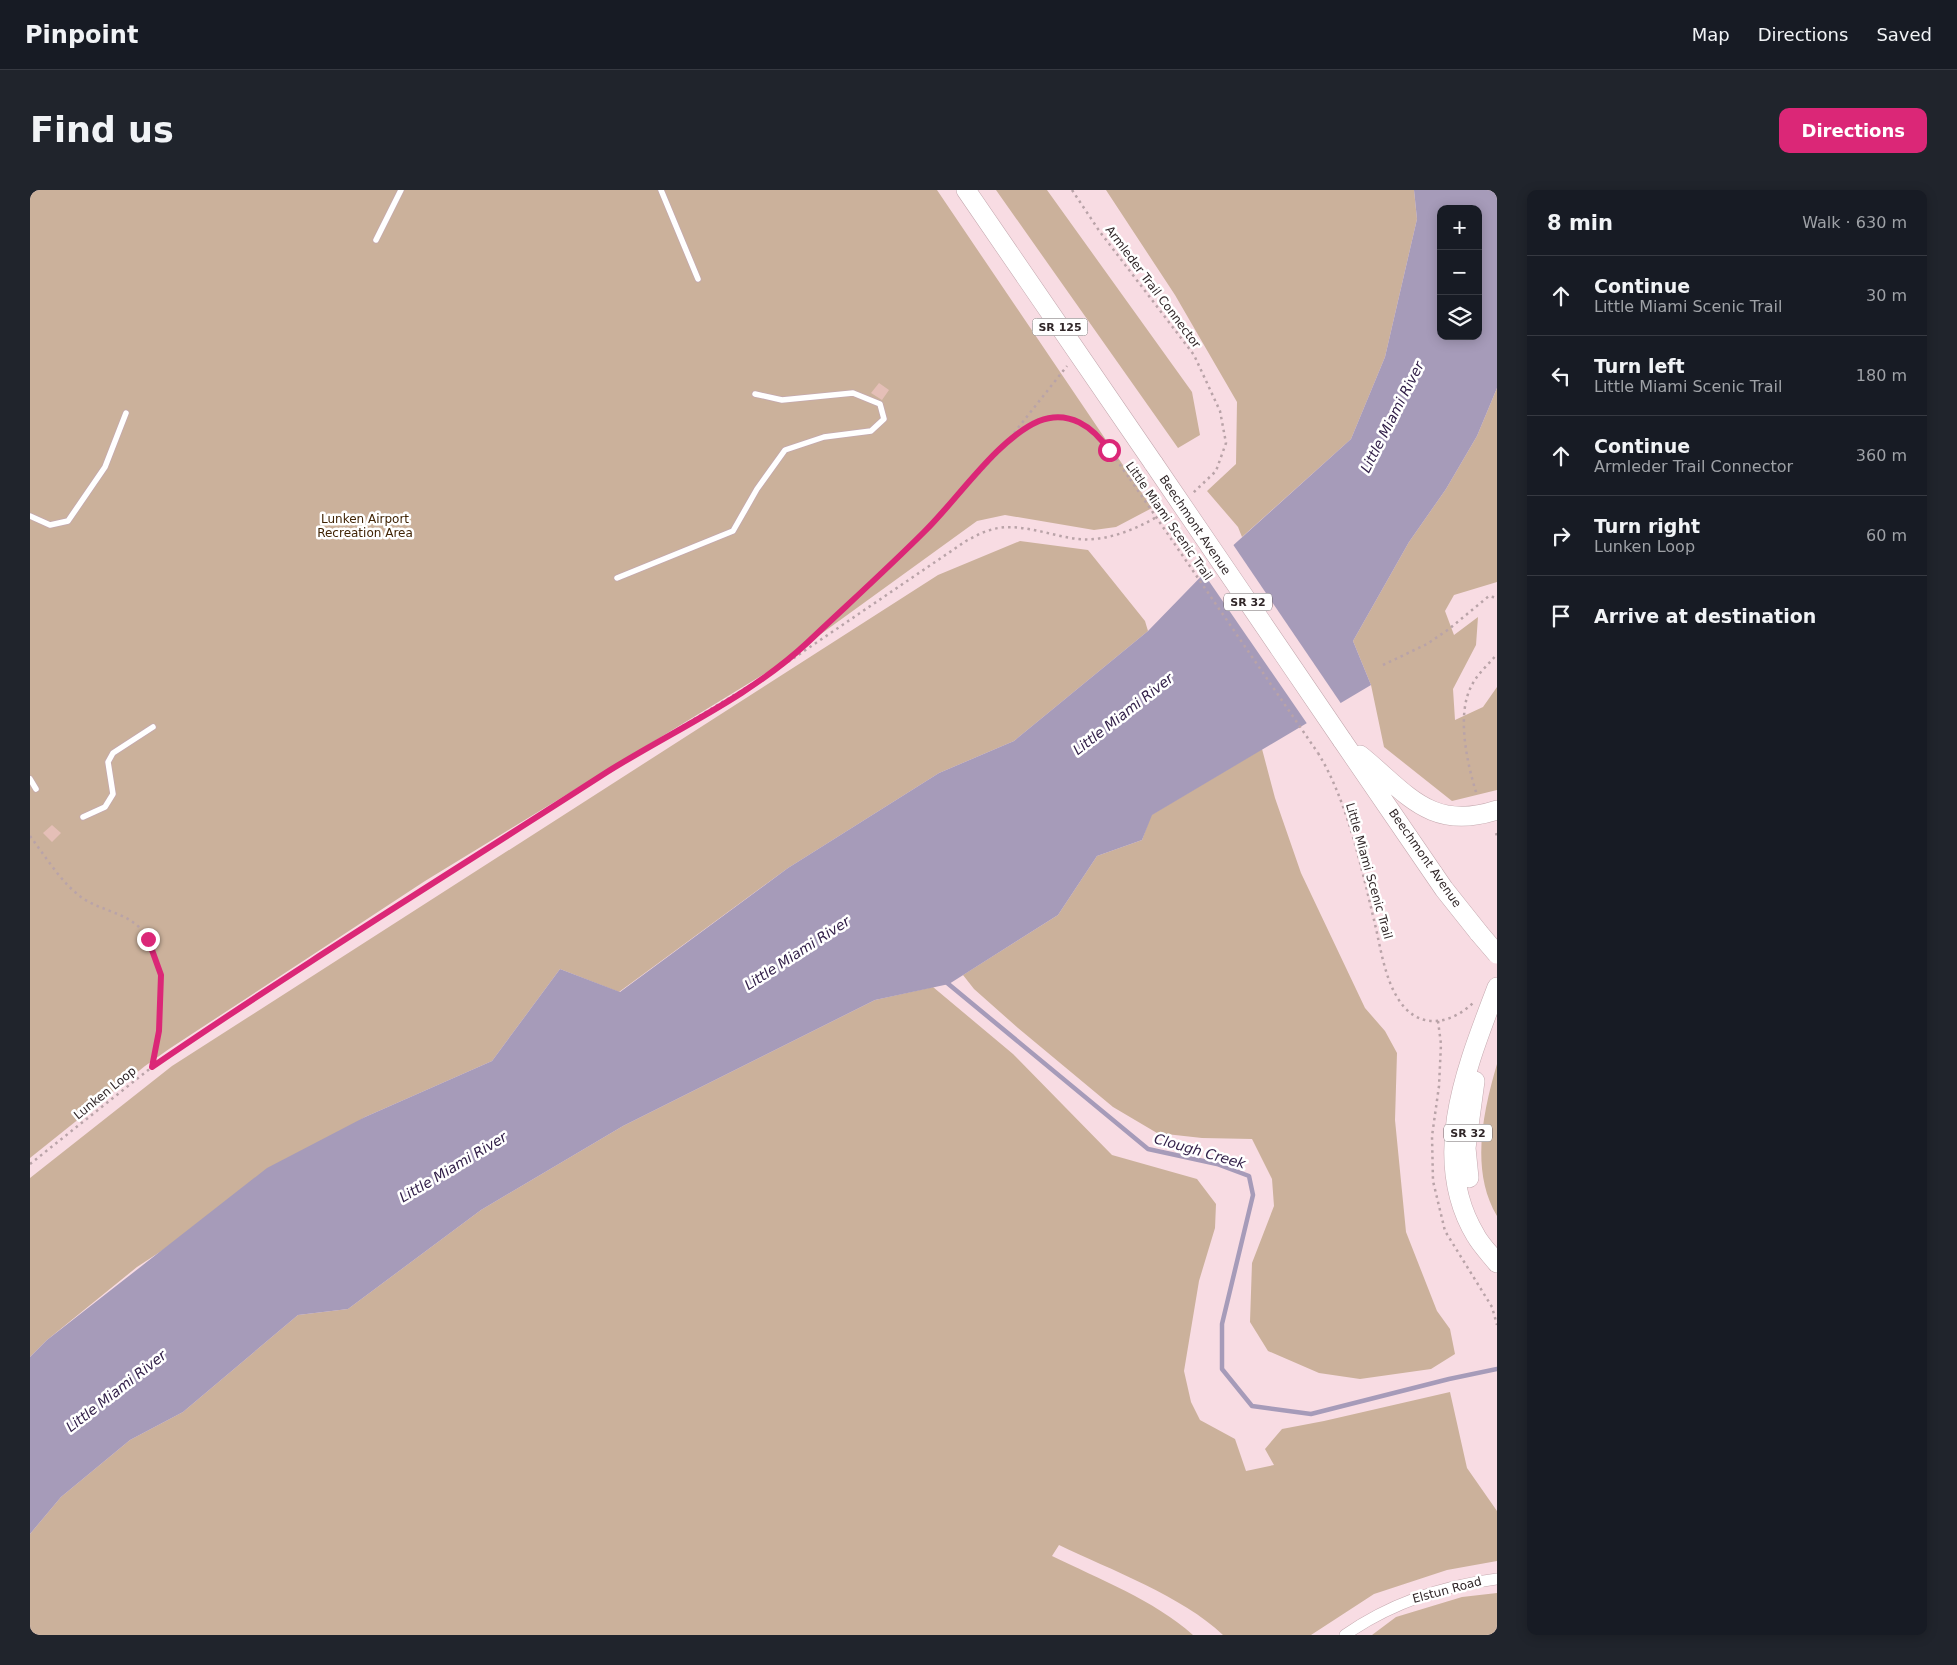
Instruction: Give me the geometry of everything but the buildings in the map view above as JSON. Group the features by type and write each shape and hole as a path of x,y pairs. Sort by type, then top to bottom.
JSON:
{"highway":[{"name":"Beechmont Avenue","path":"966,190 1444,889 1497,954"},
{"name":"SR 32","path":"1342,740 1424,808 1446,817 1478,816 1497,810"},
{"path":"1497,987 1457,1105 1453,1150 1459,1198 1476,1236 1497,1263"},
{"name":"SR 32","path":"1497,1021 1480,1064 1472,1094 1466,1148 1472,1199 1490,1235 1497,1242"}],"street":[{"name":"Elstun Road","path":"1345,1635 1365,1621 1412,1598 1497,1579"}],"lane":[{"path":"376,240 401,190"},
{"path":"661,190 698,279"},
{"path":"616,578 732,531 757,489 785,450 824,437 871,431 884,419 880,404 853,393 782,400 755,394"},
{"path":"30,516 50,525 68,521 105,467 126,413"},
{"path":"83,817 105,807 113,794 108,762 113,753 154,727"},
{"path":"30,779 36,789"}],"path":[{"name":"Armleder Trail Connector","path":"1072,190 1100,232 1194,356 1220,410 1226,443 1216,471 1188,496"},
{"path":"1008,442 1078,352"},
{"name":"Little Miami Scenic Trail","path":"782,666 926,531 1008,442 1040,421 1055,417 1069,418 1087,425 1098,434 1130,479 1330,771 1346,817 1387,971 1399,999 1418,1018 1438,1021 1450,1019 1462,1012 1478,997"},
{"path":"152,1067 428,885 782,666 966,541 992,529 1015,527 1078,539 1100,539 1126,532 1174,505"},
{"path":"1383,665 1427,644 1449,629 1489,596 1497,598"},
{"path":"1476,792 1468,766 1465,710 1472,684 1497,654"},
{"name":"Lunken Loop","path":"30,836 64,882 83,898 126,918 139,928 148,939 161,975 159,1031 152,1067 30,1164"}],"green space":[{"name":"Lunken Airport Recreation Area","path":"30,190 937,190 1152,508 1116,527 1094,530 1005,515 977,521 774,668 425,881 169,1049 30,1158"},
{"path":"996,190 1047,190 1192,392 1200,435 1178,448"},
{"path":"1106,190 1414,190 1417,219 1385,357 1351,439 1242,537 1238,527 1207,491 1236,464 1237,402 1175,295"},
{"path":"1497,388 1497,582 1454,595 1445,611 1454,635 1478,617 1476,645 1453,689 1455,720 1483,707 1497,687 1497,790 1452,801 1384,747 1371,685 1353,641 1409,542 1446,489 1477,436"},
{"path":"1020,541 1088,550 1145,621 1148,631 1014,741 939,773 788,868 619,992 560,969 492,1061 365,1117 137,1267 47,1340 30,1357 30,1178 172,1066 938,575"},
{"path":"1262,749 1275,798 1301,873 1365,1008 1385,1031 1397,1053 1395,1120 1406,1232 1437,1311 1450,1329 1455,1354 1431,1369 1360,1379 1319,1373 1268,1351 1250,1322 1252,1263 1274,1206 1272,1179 1252,1139 1202,1138 1157,1133 1113,1107 1018,1028 974,989 963,975 1058,915 1097,856 1142,840 1151,815"},
{"path":"933,987 1013,1054 1112,1155 1197,1179 1216,1204 1215,1228 1199,1281 1184,1371 1191,1402 1200,1420 1235,1439 1246,1471 1274,1465 1265,1449 1282,1429 1450,1392 1467,1468 1497,1511 1497,1561 1447,1570 1374,1594 1311,1635 1223,1635 1206,1621 1167,1596 1059,1545 1052,1556 1144,1601 1178,1622 1193,1635 30,1635 30,1534 61,1497 130,1440 183,1412 298,1315 348,1309 481,1210 623,1126 875,1000"},
{"path":"1497,1064 1497,1216 1489,1199 1481,1161 1487,1102"},
{"path":"1497,1593 1497,1635 1372,1635 1396,1617 1462,1597"}],"water":[{"name":"Little Miami River","path":"1414,190 1497,190 1497,388 1477,436 1446,489 1409,542 1353,641 1371,685 1152,815 1142,840 1097,856 1058,915 949,984 875,1000 623,1126 481,1210 348,1309 298,1315 183,1412 130,1440 61,1497 30,1534 30,1357 47,1340 267,1168 365,1117 492,1061 560,969 620,992 788,868 939,773 1014,741 1148,631 1218,559 1351,439 1385,357 1417,219"}],"pier":[{"path":"1232,543 1342,705 1308,725 1202,571"}],"waterway":[{"name":"Clough Creek","path":"946,982 1148,1149 1217,1164 1249,1176 1253,1195 1222,1324 1222,1369 1252,1406 1311,1414 1449,1379 1497,1369"}],"route":[{"path":"148,939 161,975 159,1031 152,1067 241,1006 428,885 506,838 610,770 782,666 926,531 1008,442 1024,430 1040,421 1055,417 1069,418 1087,425 1098,434 1109,450"}]}
